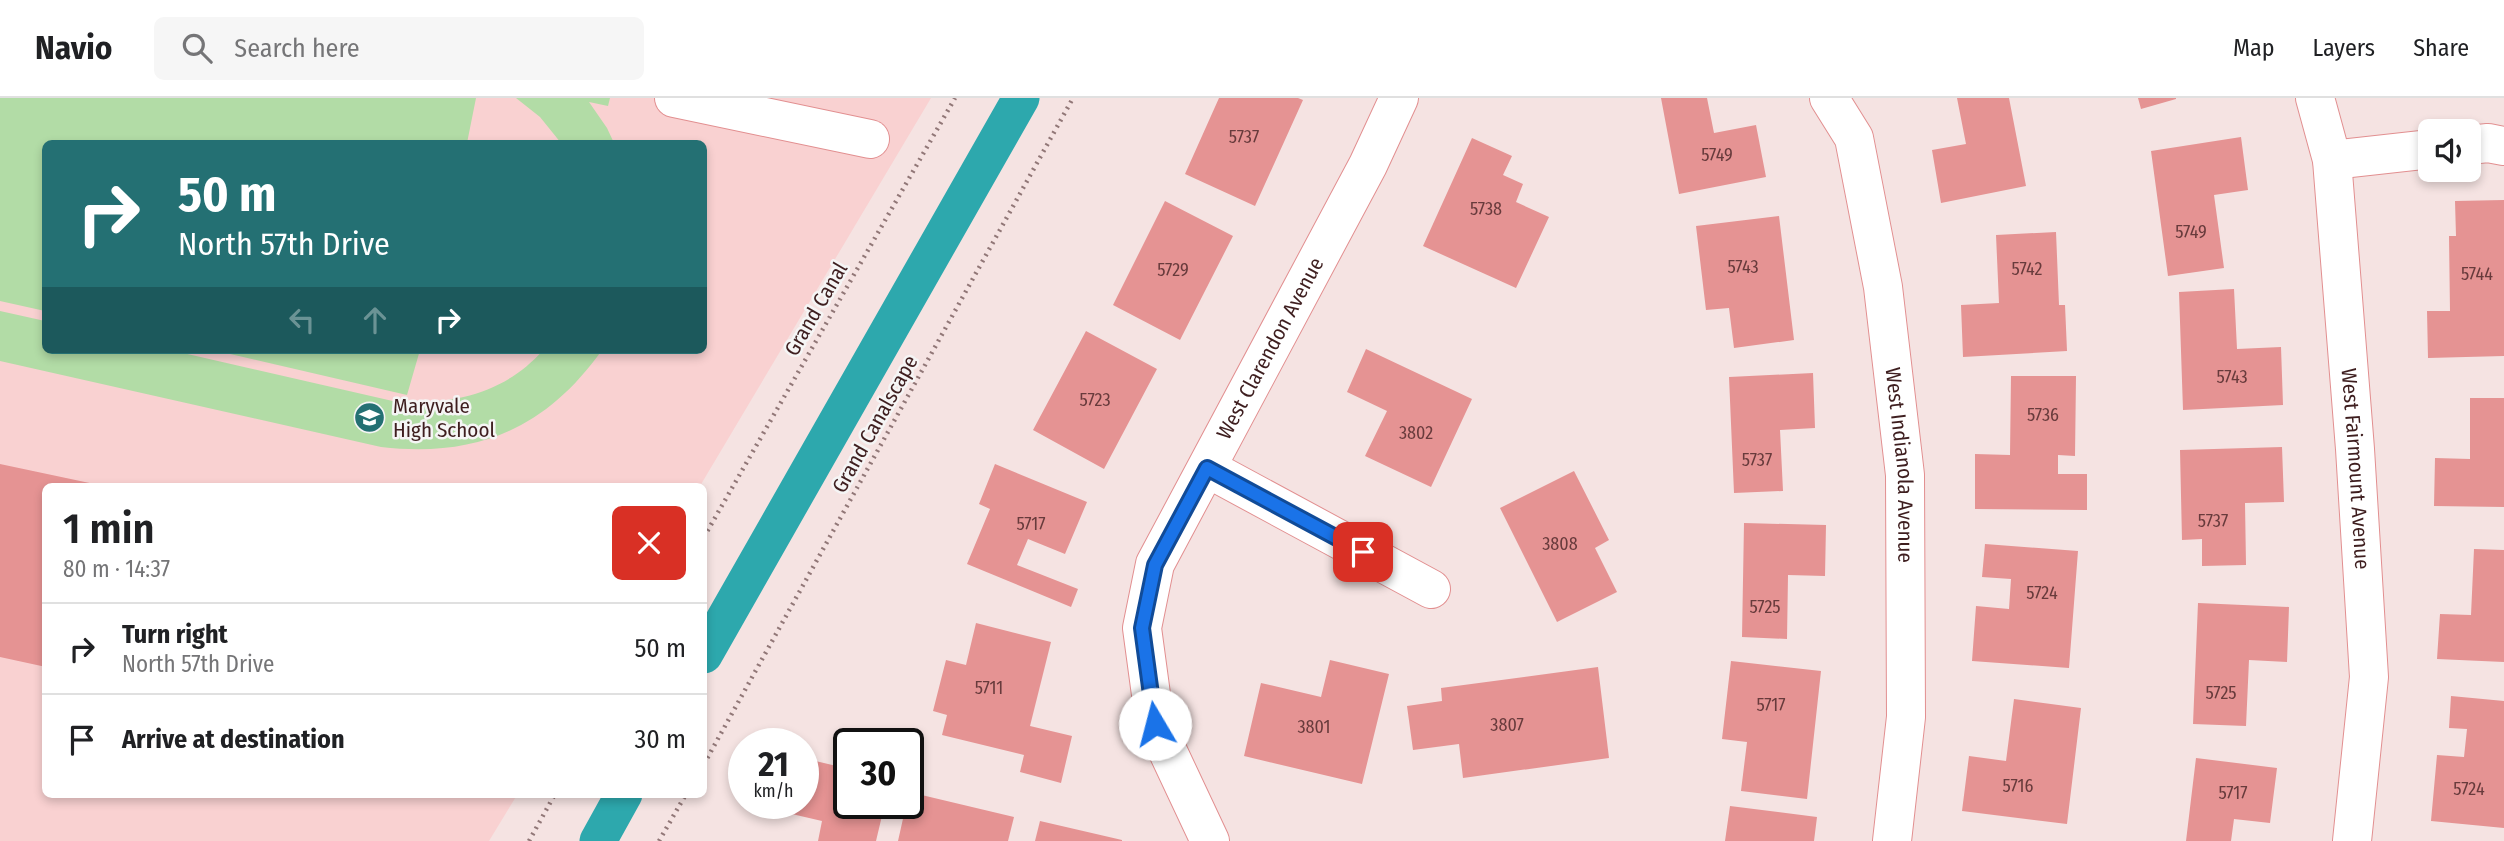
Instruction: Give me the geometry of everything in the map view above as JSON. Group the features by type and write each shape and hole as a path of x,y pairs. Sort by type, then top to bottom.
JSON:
{"street":[{"path":"674,98 870,139"},
{"name":"West Clarendon Avenue","path":"1210,841 1155,724 1142,628 1155,565 1368,165 1399,98"},
{"name":"West Indianola Avenue","path":"1829,98 1854,138 1883,286 1905,475 1906,717 1892,841"},
{"name":"West Fairmount Avenue","path":"2315,98 2332,160 2356,449 2370,677 2352,841"},
{"path":"2481,144 2504,146"},
{"path":"2332,160 2418,150"},
{"path":"1207,468 1430,589"}],"path":[{"name":"Grand Canal","path":"707,532 955,98"},
{"name":"Grand Canalscape","path":"707,759 1073,98"},
{"path":"529,841 553,798"},
{"path":"659,841 684,798"}],"shaded area":[{"name":"Maryvale High School","path":"0,98 931,98 702,483 42,483 42,798 515,798 489,841 0,841"}],"green space":[{"path":"0,98 476,98 468,140 42,140 42,310 0,301"},
{"path":"516,98 610,98 608,106 589,102 613,140 559,140 540,117"},
{"path":"0,311 42,320 42,354 187,354 397,402 438,401 477,393 512,377 539,354 599,354 557,400 533,418 506,432 478,442 448,448 415,449 381,447 0,361"},
{"path":"230,354 419,354 407,395"}],"building":[{"path":"1219,98 1303,100 1255,206 1185,174"},
{"path":"1661,98 1707,98 1714,133 1756,125 1766,177 1679,194"},
{"path":"1957,98 2009,98 2026,186 1941,203 1932,150 1966,144"},
{"path":"2138,98 2176,98 2176,99 2141,109"},
{"path":"2241,137 2248,190 2214,195 2224,268 2168,276 2151,151"},
{"path":"1472,138 1512,156 1503,175 1523,184 1516,202 1549,217 1516,288 1423,246"},
{"path":"2504,200 2504,356 2428,358 2427,311 2450,311 2449,236 2456,236 2455,201"},
{"path":"1165,201 1233,236 1180,340 1113,305"},
{"path":"1779,216 1794,340 1734,348 1729,308 1706,310 1696,226"},
{"path":"2056,232 2059,305 2065,305 2067,351 1963,357 1961,305 1999,303 1996,235"},
{"path":"2234,289 2237,349 2281,347 2283,405 2183,410 2179,292"},
{"path":"1086,331 1157,369 1104,469 1033,430"},
{"path":"1366,349 1472,399 1431,487 1365,456 1387,411 1347,392"},
{"path":"1813,373 1815,428 1780,430 1783,491 1734,493 1729,377"},
{"path":"2011,376 2076,376 2075,456 2058,455 2058,474 2087,474 2087,510 1975,509 1975,454 2010,455"},
{"path":"2470,398 2504,398 2504,507 2434,506 2435,458 2470,459"},
{"path":"2282,447 2284,502 2245,503 2246,565 2202,566 2202,539 2182,540 2180,450"},
{"path":"0,464 90,483 42,483 42,666 0,657"},
{"path":"995,464 1087,502 1065,554 1028,539 1017,565 1078,589 1071,607 967,564 990,509 979,504"},
{"path":"1574,471 1609,540 1595,548 1617,592 1557,622 1500,508"},
{"path":"1744,523 1826,525 1825,576 1788,575 1787,639 1742,637"},
{"path":"1985,544 2078,551 2069,668 1972,661 1976,606 2009,609 2011,579 1982,577"},
{"path":"2474,549 2504,550 2504,662 2437,659 2440,614 2471,615"},
{"path":"2198,603 2289,607 2287,662 2249,660 2246,726 2193,724"},
{"path":"976,623 1051,642 1030,726 1072,736 1061,783 1020,772 1024,755 942,735 947,715 933,711 946,660 966,665"},
{"path":"1330,660 1389,674 1362,784 1244,756 1261,683 1321,697"},
{"path":"1731,661 1821,671 1807,799 1741,791 1747,742 1722,739"},
{"path":"1598,667 1609,758 1463,778 1459,744 1413,750 1407,706 1442,701 1441,688"},
{"path":"2451,696 2504,701 2504,828 2431,821 2437,755 2464,757 2467,729 2449,728"},
{"path":"2014,699 2081,708 2067,824 1962,811 1969,756 2006,761"},
{"path":"2196,758 2277,768 2270,823 2234,819 2231,841 2186,841"},
{"path":"819,762 833,765 833,819 881,819 876,841 818,841 822,821 813,819 819,819"},
{"path":"924,796 1014,817 1008,841 898,841 903,819 924,819"},
{"path":"1730,806 1817,817 1814,841 1725,841"},
{"path":"1040,821 1122,840 1122,841 1035,841"}],"waterway":[{"path":"707,650 1021,98"},
{"path":"598,841 622,798"}],"place":[{"name":"Maryvale High School","path":"370,418"}],"route":[{"path":"1155,724 1142,628 1155,565 1207,468 1363,552"}]}
